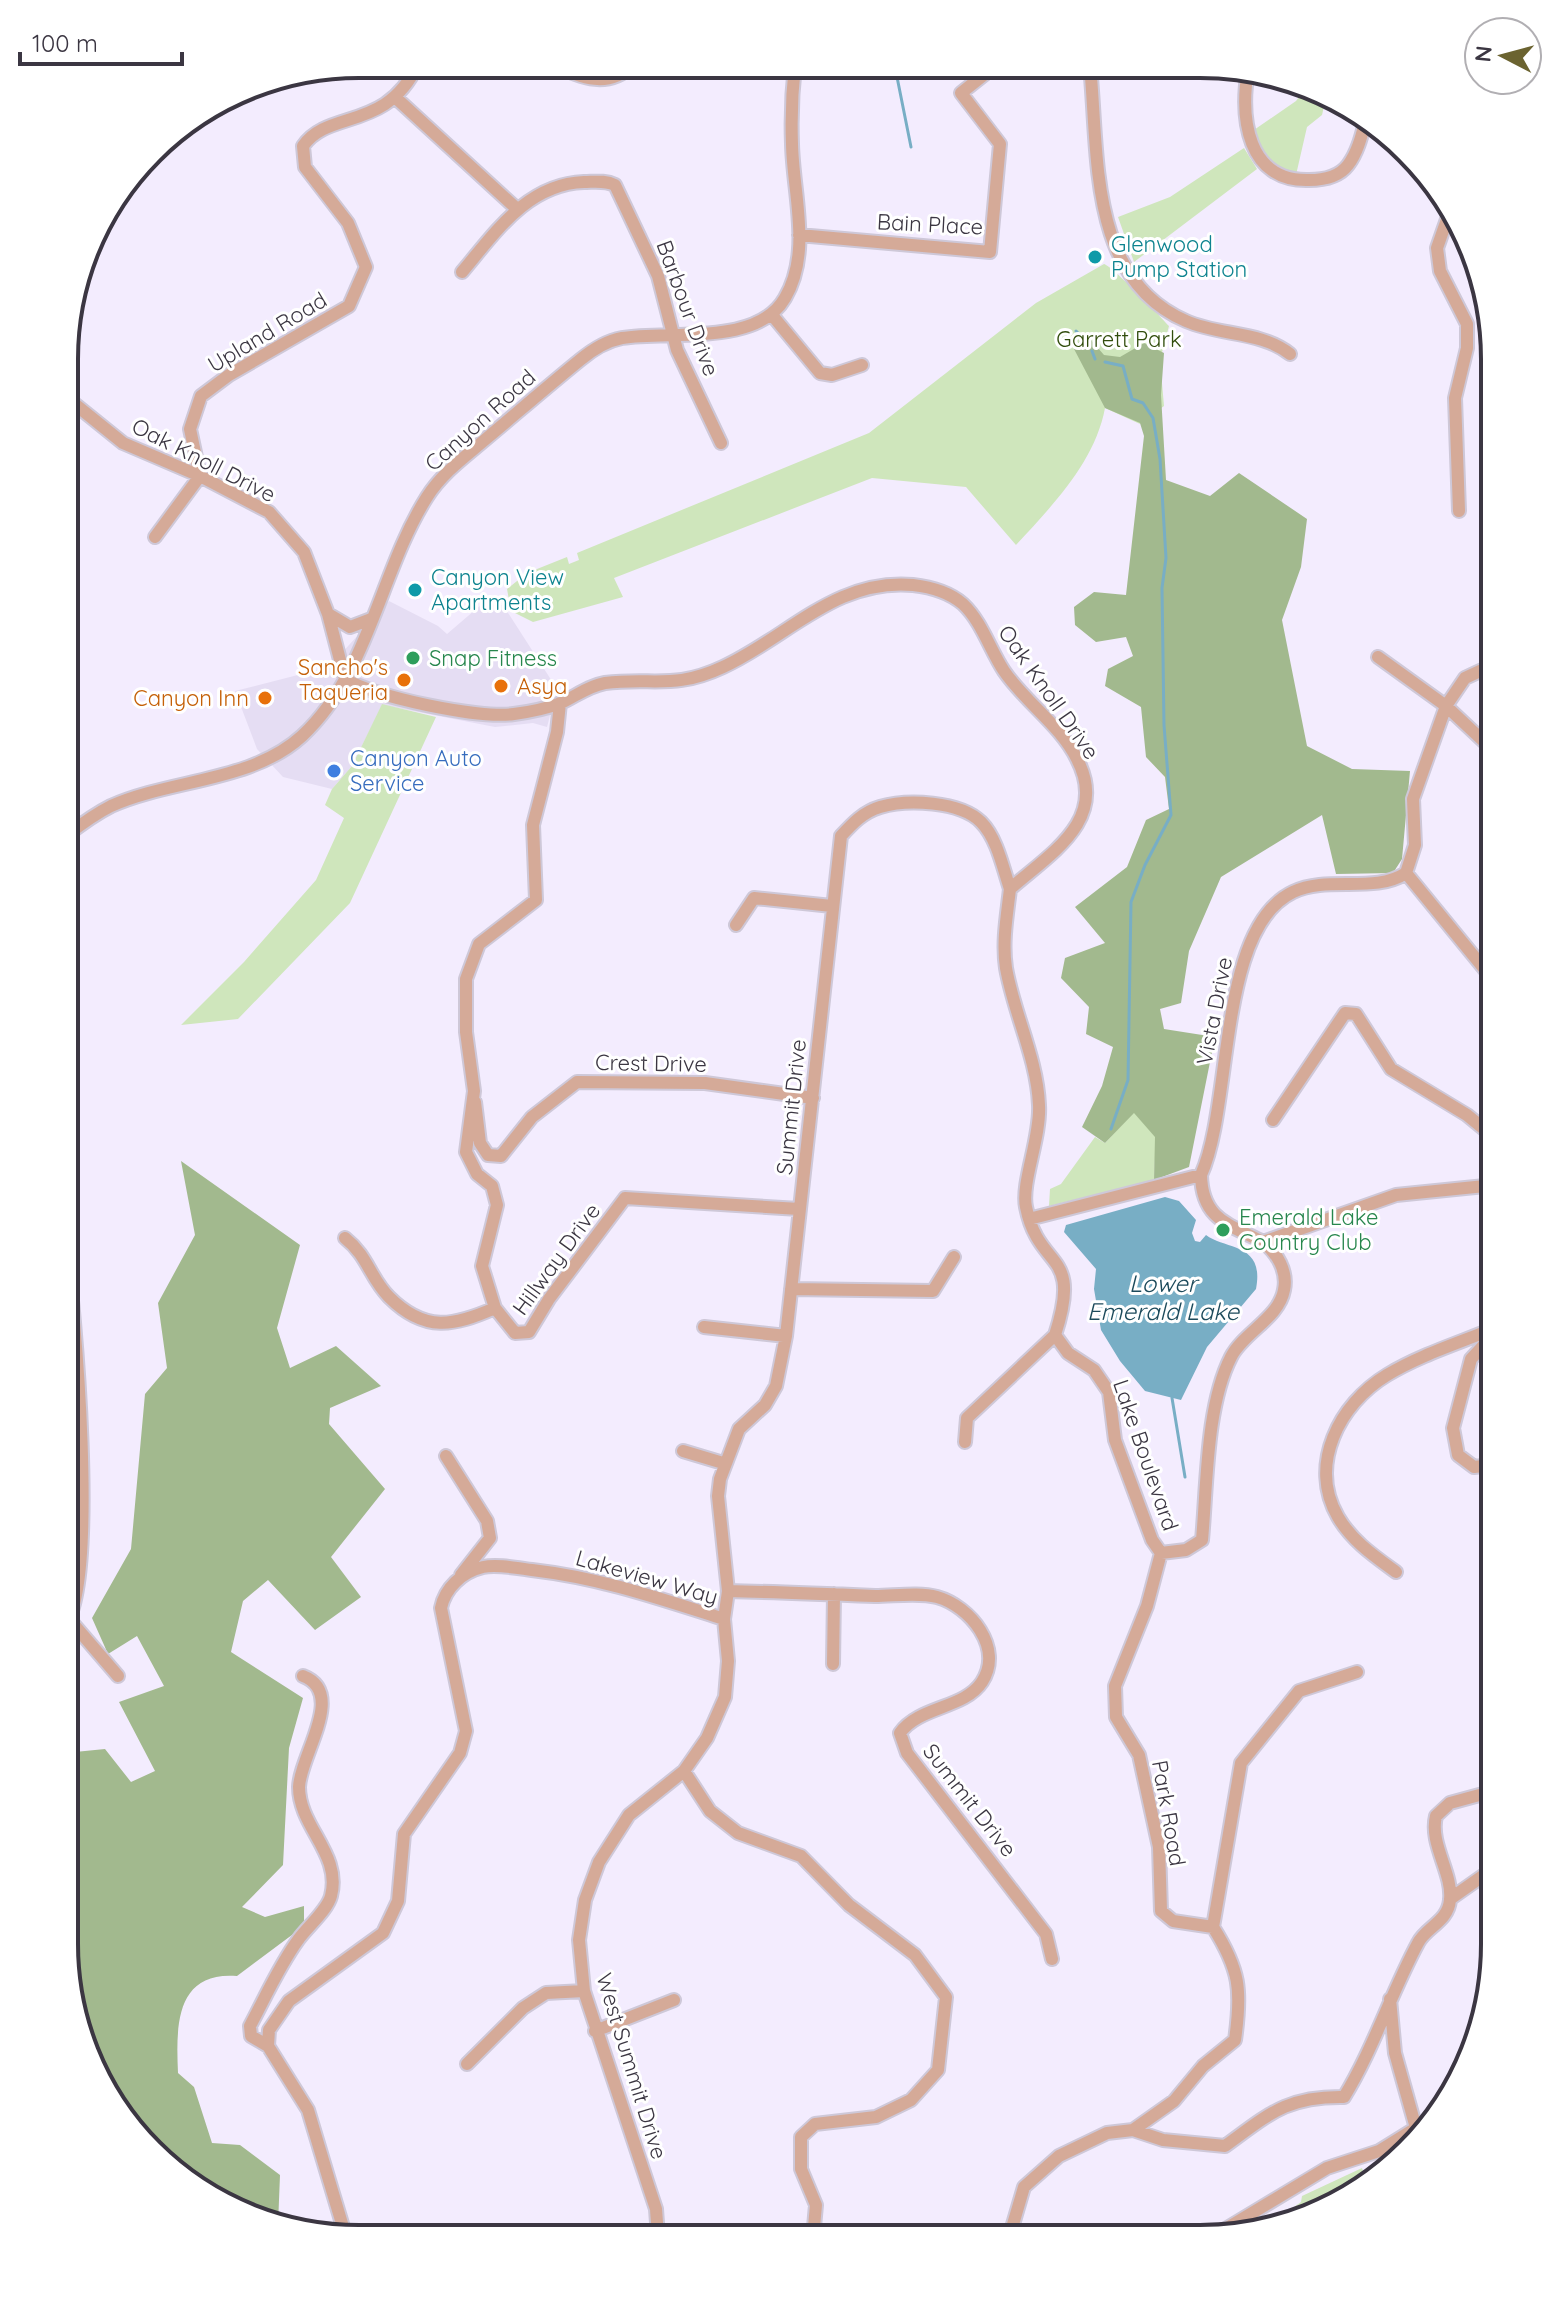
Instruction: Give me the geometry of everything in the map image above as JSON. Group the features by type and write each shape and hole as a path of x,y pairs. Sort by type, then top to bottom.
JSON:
{"street":[{"path":"794,78 792,145 799,235 794,279 784,300 772,315 820,373 832,375 862,365"},
{"name":"Bain Place","path":"799,235 990,252 1000,144 961,93 980,78"},
{"path":"1091,78 1109,238 1137,286 1163,309 1188,322 1275,342 1290,354"},
{"name":"Upland Road","path":"200,476 190,429 201,396 229,375 349,306 366,267 348,223 305,167 303,146 310,137 371,113 396,98 408,79"},
{"path":"585,79 614,79"},
{"path":"1247,82 1245,115 1248,139 1255,154 1283,177 1322,180 1339,174 1349,164 1362,129"},
{"path":"396,98 517,209"},
{"name":"Barbour Drive","path":"462,272 517,209 544,191 575,182 609,181 615,185 658,276 674,335 721,443"},
{"path":"1446,223 1437,248 1440,271 1467,324 1467,348 1455,398 1459,511"},
{"name":"Canyon Road","path":"78,828 112,806 252,765 284,750 314,724 345,679 412,526 445,473 588,353 620,338 739,329 772,315"},
{"name":"Oak Knoll Drive","path":"78,407 123,443 200,476 269,512 304,552 328,614 345,679 370,691 489,715 514,714 560,703 584,689 605,683 696,680 731,663 836,597 866,587 899,584 941,591 961,603 972,615 1004,671 1076,755 1084,774 1085,810 1079,826 1010,889"},
{"path":"155,537 200,476"},
{"path":"328,614 350,627 371,619"},
{"path":"1378,657 1446,706 1481,739"},
{"path":"1481,671 1465,678 1446,706 1413,799 1415,845 1406,873 1481,964"},
{"path":"345,1238 361,1251 388,1296 423,1321 458,1325 495,1308 482,1266 497,1205 492,1186 477,1174 466,1152 474,1091 466,1032 466,979 479,944 536,900 533,825 557,732 560,703"},
{"name":"Summit Drive","path":"724,1619 728,1591 718,1496 723,1463 739,1429 765,1405 776,1386 786,1336 841,836 857,818 891,806 913,804 966,811 982,823 1010,889"},
{"name":"Vista Drive","path":"1201,1175 1210,1154 1244,959 1260,924 1292,892 1342,882 1384,882 1406,873"},
{"path":"965,1442 967,1418 1055,1335 1064,1307 1066,1278 1029,1219 1024,1198 1039,1139 1039,1099 1006,968 1004,933 1010,889"},
{"path":"736,925 754,898 832,906"},
{"path":"1273,1120 1345,1013 1356,1014 1391,1069 1481,1126"},
{"name":"Crest Drive","path":"474,1091 480,1143 488,1155 501,1156 532,1117 577,1082 705,1083 813,1098"},
{"path":"1029,1219 1201,1175 1201,1194 1213,1214 1263,1242 1396,1195 1480,1186"},
{"name":"Hillway Drive","path":"495,1308 515,1333 529,1332 549,1299 625,1198 799,1209"},
{"name":"Lake Boulevard","path":"1055,1335 1068,1353 1094,1370 1109,1392 1115,1440 1152,1540 1161,1553 1186,1550 1202,1540 1218,1400 1231,1356 1279,1304 1284,1292 1285,1280 1277,1257 1263,1242"},
{"path":"791,1289 933,1291 954,1257"},
{"path":"704,1327 786,1336"},
{"path":"1396,1572 1361,1546 1332,1505 1326,1481 1331,1439 1369,1387 1386,1376 1480,1337"},
{"path":"1480,1348 1471,1359 1453,1428 1458,1455 1474,1467 1480,1466"},
{"path":"78,1353 78,1583"},
{"path":"683,1451 723,1463"},
{"path":"268,2046 269,2030 289,2001 383,1933 398,1901 404,1834 460,1753 466,1731 441,1608 444,1594 490,1538 487,1521 446,1456"},
{"name":"Park Road","path":"1161,1553 1147,1606 1115,1686 1116,1717 1139,1755 1159,1847 1161,1911 1173,1921 1213,1927 1241,1763 1299,1691 1357,1672"},
{"name":"Lakeview Way","path":"456,1581 482,1567 587,1576 724,1619"},
{"name":"Summit Drive","path":"728,1591 937,1597 968,1616 984,1634 989,1661 982,1683 966,1695 909,1720 900,1733 907,1753 1046,1934 1052,1959"},
{"path":"833,1664 834,1594"},
{"name":"West Summit Drive","path":"657,2225 656,2209 584,1991 579,1940 585,1900 599,1862 629,1815 684,1771 707,1738 725,1697 728,1661 724,1619"},
{"path":"78,1634 118,1676"},
{"path":"303,1676 318,1686 323,1703 299,1784 302,1810 333,1866 331,1898 296,1942 250,2026 251,2036 268,2046 308,2110 342,2224"},
{"path":"684,1771 710,1811 738,1833 801,1856 849,1905 915,1955 946,1997 938,2070 911,2100 876,2117 815,2124 801,2137 801,2169 816,2205 814,2225"},
{"path":"1450,1899 1436,1832 1436,1816 1450,1803 1480,1795"},
{"path":"1013,2225 1024,2187 1059,2156 1107,2133 1133,2130 1163,2140 1225,2146 1276,2109 1311,2097 1344,2097 1360,2070 1390,1996 1421,1936 1438,1925 1450,1899 1480,1878"},
{"path":"1133,2130 1174,2101 1203,2066 1235,2040 1241,1996 1227,1948 1213,1927"},
{"path":"467,2064 523,2008 546,1993 584,1991"},
{"path":"1390,1996 1395,2053 1419,2120"},
{"path":"595,2031 674,2000"},
{"path":"1235,2223 1327,2168 1379,2151 1402,2139"}],"shaded area":[{"path":"389,601 438,626 447,634 482,604 503,605 557,689 547,727 533,723 495,727 382,705 352,766 332,789 283,777 257,749 235,691 329,667"}],"green space":[{"path":"1300,96 1324,107 1322,115 1307,127 1296,175 1266,160 1251,132"},
{"path":"1244,148 1257,169 1134,262 1118,217 1170,197"},
{"name":"Garrett Park","path":"1104,264 1169,326 1160,360 1164,406 1140,424 1105,408 1100,428 1082,465 1016,545 966,487 872,478 614,578 623,597 533,622 511,611 507,589 527,573 567,557 569,564 579,560 577,553 869,433 1036,303"},
{"path":"1085,333 1104,355 1120,357 1144,343 1164,353 1161,395 1166,480 1210,496 1239,473 1307,519 1301,567 1282,620 1307,746 1352,769 1410,771 1402,859 1393,873 1336,874 1322,815 1221,877 1189,951 1181,1003 1160,1009 1164,1029 1215,1037 1189,1167 1154,1180 1155,1137 1134,1113 1105,1143 1082,1127 1102,1086 1113,1047 1086,1034 1089,1007 1061,978 1065,958 1105,943 1075,907 1127,867 1146,820 1169,809 1165,777 1146,757 1141,707 1105,686 1108,669 1133,656 1126,637 1096,642 1075,625 1074,607 1094,592 1126,595 1144,436 1140,423 1105,408 1074,349"},
{"path":"382,704 436,717 350,903 238,1019 181,1025 244,962 316,880 344,818 325,805 332,789 352,766"},
{"path":"1134,1112 1156,1137 1154,1180 1049,1206 1050,1189 1061,1184 1095,1137 1105,1143"},
{"path":"181,1161 300,1245 277,1328 290,1368 336,1346 381,1386 330,1408 329,1424 385,1489 331,1557 361,1597 315,1630 268,1580 243,1601 231,1652 303,1698 289,1748 283,1865 242,1907 265,1917 304,1906 304,1926 237,1976 217,1977 201,1983 191,1992 179,2021 178,2073 194,2087 212,2143 240,2145 280,2175 278,2213 251,2204 203,2178 160,2143 136,2115 99,2052 80,1981 78,1752 105,1749 131,1782 155,1771 119,1702 164,1686 137,1636 108,1654 92,1618 131,1549 145,1394 167,1368 158,1303 195,1235"},
{"path":"1362,2168 1363,2173 1356,2178 1295,2209 1302,2196"}],"water":[{"name":"Lower Emerald Lake","path":"1165,1197 1179,1201 1196,1220 1192,1233 1195,1241 1200,1242 1206,1235 1242,1250 1255,1263 1257,1274 1256,1289 1207,1347 1181,1400 1145,1391 1120,1361 1101,1330 1094,1289 1096,1269 1064,1232 1066,1225"}],"waterway":[{"path":"897,78 911,147"},
{"path":"1076,331 1089,344"},
{"path":"1092,351 1095,359"},
{"path":"1105,362 1123,366 1132,399 1143,403 1153,418 1160,459 1166,558 1162,588 1164,725 1171,815 1145,865 1131,902 1128,1080 1111,1129"},
{"path":"1172,1398 1185,1477"}],"place":[{"name":"Glenwood Pump Station","path":"1095,257"},
{"name":"Canyon View Apartments","path":"415,590"},
{"name":"Snap Fitness","path":"413,658"},
{"name":"Sancho's Taqueria","path":"404,680"},
{"name":"Asya","path":"501,686"},
{"name":"Canyon Inn","path":"265,698"},
{"name":"Canyon Auto Service","path":"334,771"},
{"name":"Emerald Lake Country Club","path":"1223,1230"}]}
